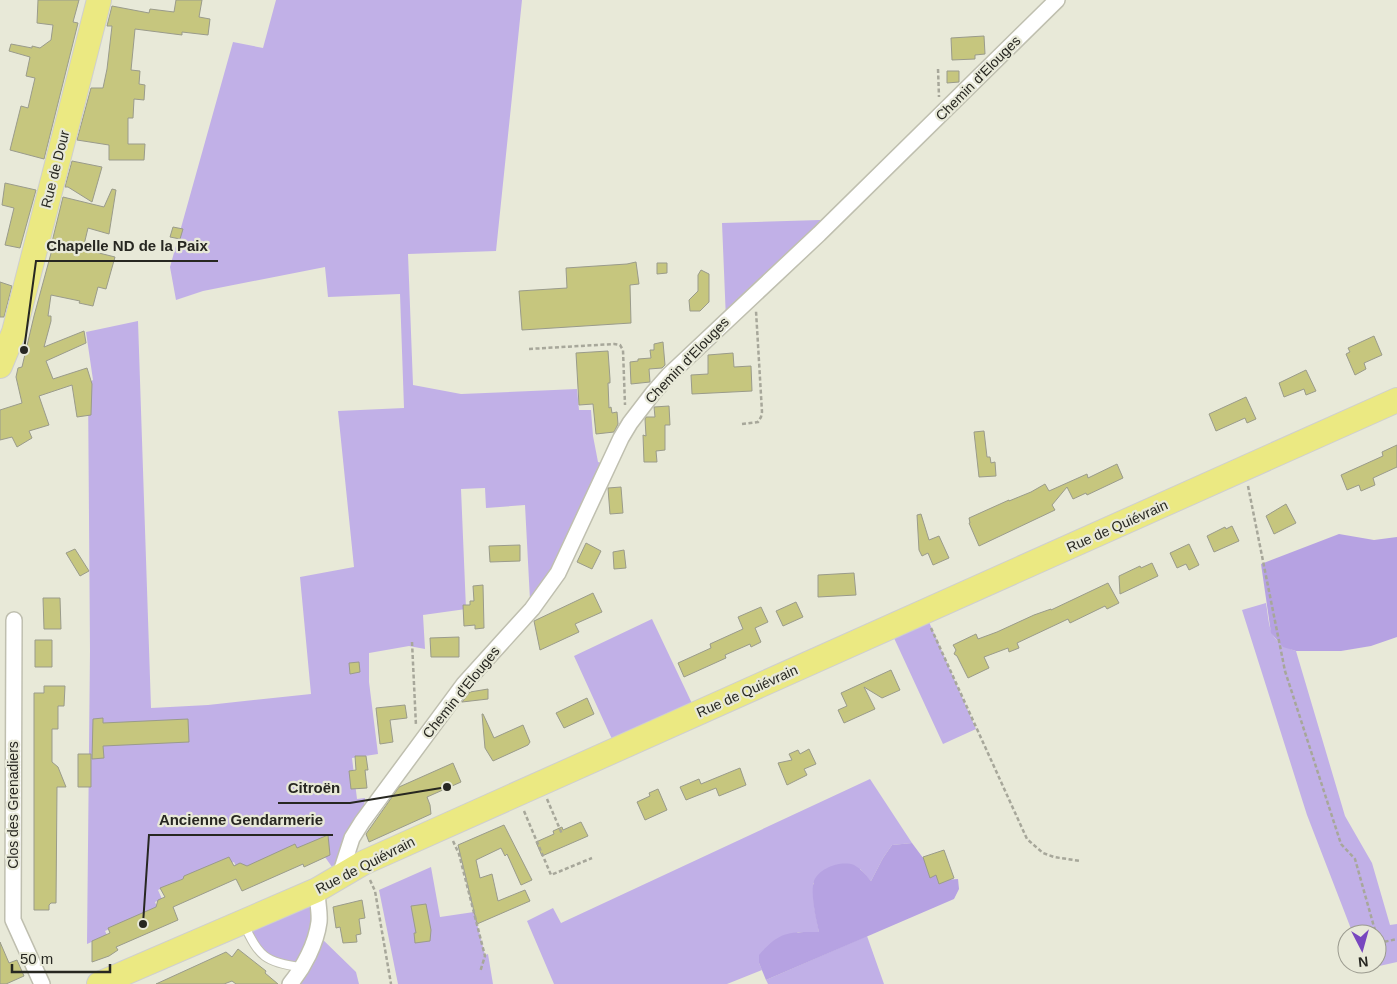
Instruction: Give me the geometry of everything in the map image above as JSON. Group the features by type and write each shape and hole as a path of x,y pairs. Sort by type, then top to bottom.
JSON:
{"main road":[{"name":"Rue de Dour","path":"0,366 14,332 98,0"},
{"name":"Rue de Quiévrain","path":"331,884 363,863 1397,400"},
{"name":"Rue de Quiévrain","path":"99,984 331,884 367,875 1397,412"}],"street":[{"name":"Chemin d'Elouges","path":"331,884 357,830 417,747 464,684 532,609 558,573 621,438 642,406 669,375 818,234 1057,0"},
{"name":"Clos des Grenadiers","path":"14,620 13,920 42,984"},
{"path":"290,984 301,967 317,934 319,920 331,884"}],"lane":[{"path":"243,922 253,943 270,960 301,967"}],"path":[{"path":"938,69 939,116"},
{"path":"742,424 758,422 762,412 757,316 756,310 749,299"},
{"path":"529,350 620,345 623,350 626,417 630,423"},
{"path":"1247,480 1285,672 1341,844 1355,859 1374,924"},
{"path":"929,622 1027,839 1043,853 1054,857 1080,860"},
{"path":"412,642 417,747"},
{"path":"546,795 562,834"},
{"path":"522,805 551,875 592,858"},
{"path":"452,837 459,854 485,956 480,972"},
{"path":"367,875 374,891 391,984"}],"shaded area":[{"path":"276,0 522,0 496,251 408,254 413,385 461,394 577,389 579,410 591,410 598,462 608,465 558,573 530,600 525,505 486,508 485,488 461,489 466,609 423,615 425,649 409,646 369,653 369,682 378,754 352,758 357,799 365,798 362,822 339,877 325,857 323,838 293,852 238,871 234,862 228,864 226,859 158,890 162,899 155,902 157,907 105,931 107,935 87,944 90,651 88,383 93,380 86,332 138,321 151,708 208,705 311,694 300,577 354,567 338,411 404,408 400,294 328,297 325,267 203,291 176,300 170,267 233,42 263,48"},
{"path":"820,220 819,234 726,320 722,223"},
{"path":"1339,534 1374,540 1397,537 1397,637 1371,646 1341,651 1296,651 1283,647 1271,633 1261,564"},
{"path":"1266,603 1270,627 1275,638 1280,643 1296,651 1345,816 1372,863 1390,925 1397,924 1397,962 1387,964 1387,924 1349,924 1307,815 1242,610"},
{"path":"652,619 697,714 617,750 574,656"},
{"path":"929,622 976,729 943,744 894,638"},
{"path":"870,779 912,843 892,845 871,881 860,869 813,883 814,906 819,932 798,932 759,963 762,970 727,984 554,984 527,921 553,908 561,923"},
{"path":"912,843 932,870 944,880 958,879 959,889 954,899 766,980 759,963 759,955 766,947 785,934 819,932 814,906 813,886 814,881 821,872 837,864 849,864 859,868 871,881 892,845"},
{"path":"431,867 440,917 474,912 485,955 488,954 493,984 398,984 379,890"},
{"path":"317,890 317,934 356,972 359,984 290,984 301,967 270,960 243,922"},
{"path":"867,936 884,984 768,984 766,980"}],"building":[{"path":"38,0 79,0 73,22 78,23 44,159 10,150 21,106 28,108 35,78 26,76 30,57 9,51 11,44 40,48 51,40 53,25 37,23"},
{"path":"176,0 202,0 199,17 210,19 208,35 182,32 182,35 135,29 131,70 140,71 139,84 145,85 144,100 134,99 133,118 128,118 128,144 145,144 144,160 109,160 109,145 77,140 91,88 103,88 112,26 107,26 112,6 149,13 150,9 174,12"},
{"path":"984,36 985,54 975,55 975,59 952,60 951,38"},
{"path":"947,71 959,71 959,82 947,83"},
{"path":"72,161 102,167 92,202 65,187"},
{"path":"5,183 36,190 20,248 5,245 14,208 2,205"},
{"path":"112,189 116,190 109,234 88,228 83,249 115,257 106,289 98,287 93,306 79,303 80,301 51,295 48,316 51,316 51,321 44,347 84,331 86,343 46,361 53,379 87,368 92,384 91,415 77,417 72,385 39,396 49,425 29,431 32,438 17,447 12,437 0,440 0,410 22,403 16,377 18,368 22,367 53,246 51,246 63,197 104,207"},
{"path":"173,227 183,229 180,239 170,237"},
{"path":"636,262 639,284 630,285 631,323 522,330 519,291 567,288 566,268"},
{"path":"657,263 667,263 667,273 657,274"},
{"path":"701,270 709,274 709,302 700,311 690,311 689,300 698,291 698,275"},
{"path":"0,282 12,286 4,317 0,317"},
{"path":"1374,336 1382,355 1364,363 1366,369 1355,375 1346,354 1350,352 1348,348"},
{"path":"663,342 665,365 662,368 649,369 650,382 631,384 630,362 651,358 650,350 654,350 654,344"},
{"path":"608,351 610,379 610,383 608,383 609,408 611,407 612,413 617,412 618,424 614,432 596,434 593,404 579,405 576,353"},
{"path":"733,353 734,367 751,366 752,391 692,394 691,375 708,374 708,355"},
{"path":"1306,370 1316,391 1306,395 1304,389 1284,397 1279,383"},
{"path":"1246,397 1256,419 1247,423 1245,418 1216,431 1209,414"},
{"path":"669,406 670,425 665,425 665,450 656,451 657,462 644,462 643,435 646,436 645,419 646,417 655,417 654,407"},
{"path":"984,431 987,457 990,457 991,463 995,462 996,476 979,477 974,432"},
{"path":"1397,445 1397,467 1373,478 1375,485 1361,491 1359,485 1347,490 1341,475 1383,456 1382,452"},
{"path":"1117,464 1123,478 1087,495 1086,493 1073,499 1067,487 1052,505 1055,510 979,546 969,523 969,518 1031,492 1045,484 1049,491 1087,474 1088,478"},
{"path":"621,487 623,513 610,514 608,488"},
{"path":"1286,504 1296,523 1274,534 1266,516"},
{"path":"921,514 929,540 939,536 949,558 933,565 928,553 922,556 919,550 917,515"},
{"path":"1232,526 1239,541 1214,552 1207,536 1225,527 1226,529"},
{"path":"586,543 601,551 592,569 577,562"},
{"path":"1189,544 1199,565 1189,570 1186,564 1177,568 1170,553"},
{"path":"520,545 520,561 490,562 489,546"},
{"path":"75,549 89,571 80,576 66,553"},
{"path":"624,550 626,568 614,569 613,552"},
{"path":"1152,563 1158,576 1120,594 1119,576 1140,566 1141,568"},
{"path":"854,573 856,595 818,597 818,575"},
{"path":"1108,583 1119,603 1107,609 1105,606 1070,623 1068,619 1017,643 1019,648 1009,652 1008,648 984,657 989,668 968,678 957,656 954,654 956,650 953,645 976,634 978,639 997,632 1034,615 1051,610"},
{"path":"483,585 484,628 475,629 475,625 464,626 463,605 470,605 470,601 474,601 473,586"},
{"path":"593,593 602,612 575,624 579,632 540,650 534,621"},
{"path":"43,598 60,598 61,629 44,629"},
{"path":"796,602 803,617 783,626 776,611"},
{"path":"761,607 768,622 755,628 761,642 751,647 750,644 725,655 726,658 684,677 678,663 711,648 710,644 743,629 738,617"},
{"path":"459,637 459,657 431,657 430,638"},
{"path":"35,640 52,640 52,667 35,667"},
{"path":"359,662 360,672 350,674 349,663"},
{"path":"891,670 900,690 882,698 864,687 875,709 844,723 838,710 847,706 841,693"},
{"path":"44,686 65,686 64,706 58,706 58,729 52,729 52,762 58,767 66,787 57,787 56,903 49,905 49,910 34,910 34,693 44,693"},
{"path":"488,689 488,699 462,702 470,692"},
{"path":"587,698 594,714 564,728 556,713"},
{"path":"405,705 407,718 390,720 393,742 380,744 376,708"},
{"path":"482,714 494,738 523,725 530,742 528,745 493,761 485,748"},
{"path":"103,718 103,723 188,719 189,742 103,746 104,758 92,759 93,719"},
{"path":"809,749 816,764 804,769 807,775 787,785 778,763 792,760 789,754 798,750 800,754"},
{"path":"78,754 91,754 91,787 78,787"},
{"path":"355,756 366,756 368,770 365,770 367,788 351,789 349,771 356,770"},
{"path":"453,763 461,782 427,797 431,814 369,842 366,834 399,787"},
{"path":"740,768 746,785 719,796 716,788 686,800 680,787 699,779 701,784"},
{"path":"658,789 667,810 645,820 637,802 650,796 649,793"},
{"path":"581,822 588,836 542,856 536,842 554,834 553,831 562,827 563,830"},
{"path":"504,825 532,880 521,885 507,854 505,856 501,848 476,860 480,878 492,874 498,901 525,890 530,901 477,924 458,845"},
{"path":"328,835 330,855 304,867 303,864 242,891 236,879 173,907 178,920 116,947 118,950 109,956 92,962 92,941 110,933 108,928 156,907 158,900 165,897 160,888 229,857 234,866 240,863 247,866 295,844 297,848"},
{"path":"944,850 954,878 939,884 936,875 930,878 923,857"},
{"path":"362,900 365,918 359,919 361,934 356,935 357,942 343,943 340,927 336,928 333,907"},
{"path":"426,904 431,930 430,941 415,943 414,933 416,933 411,906"},
{"path":"0,942 9,963 17,960 24,976 6,984 0,984"},
{"path":"238,949 266,971 265,973 278,984 236,984 232,981 224,984 156,984 226,952 232,957"}],"place":[{"name":"Chapelle ND de la Paix","path":"24,350"},
{"name":"Citroën","path":"447,787"},
{"name":"Ancienne Gendarmerie","path":"143,924"}]}
